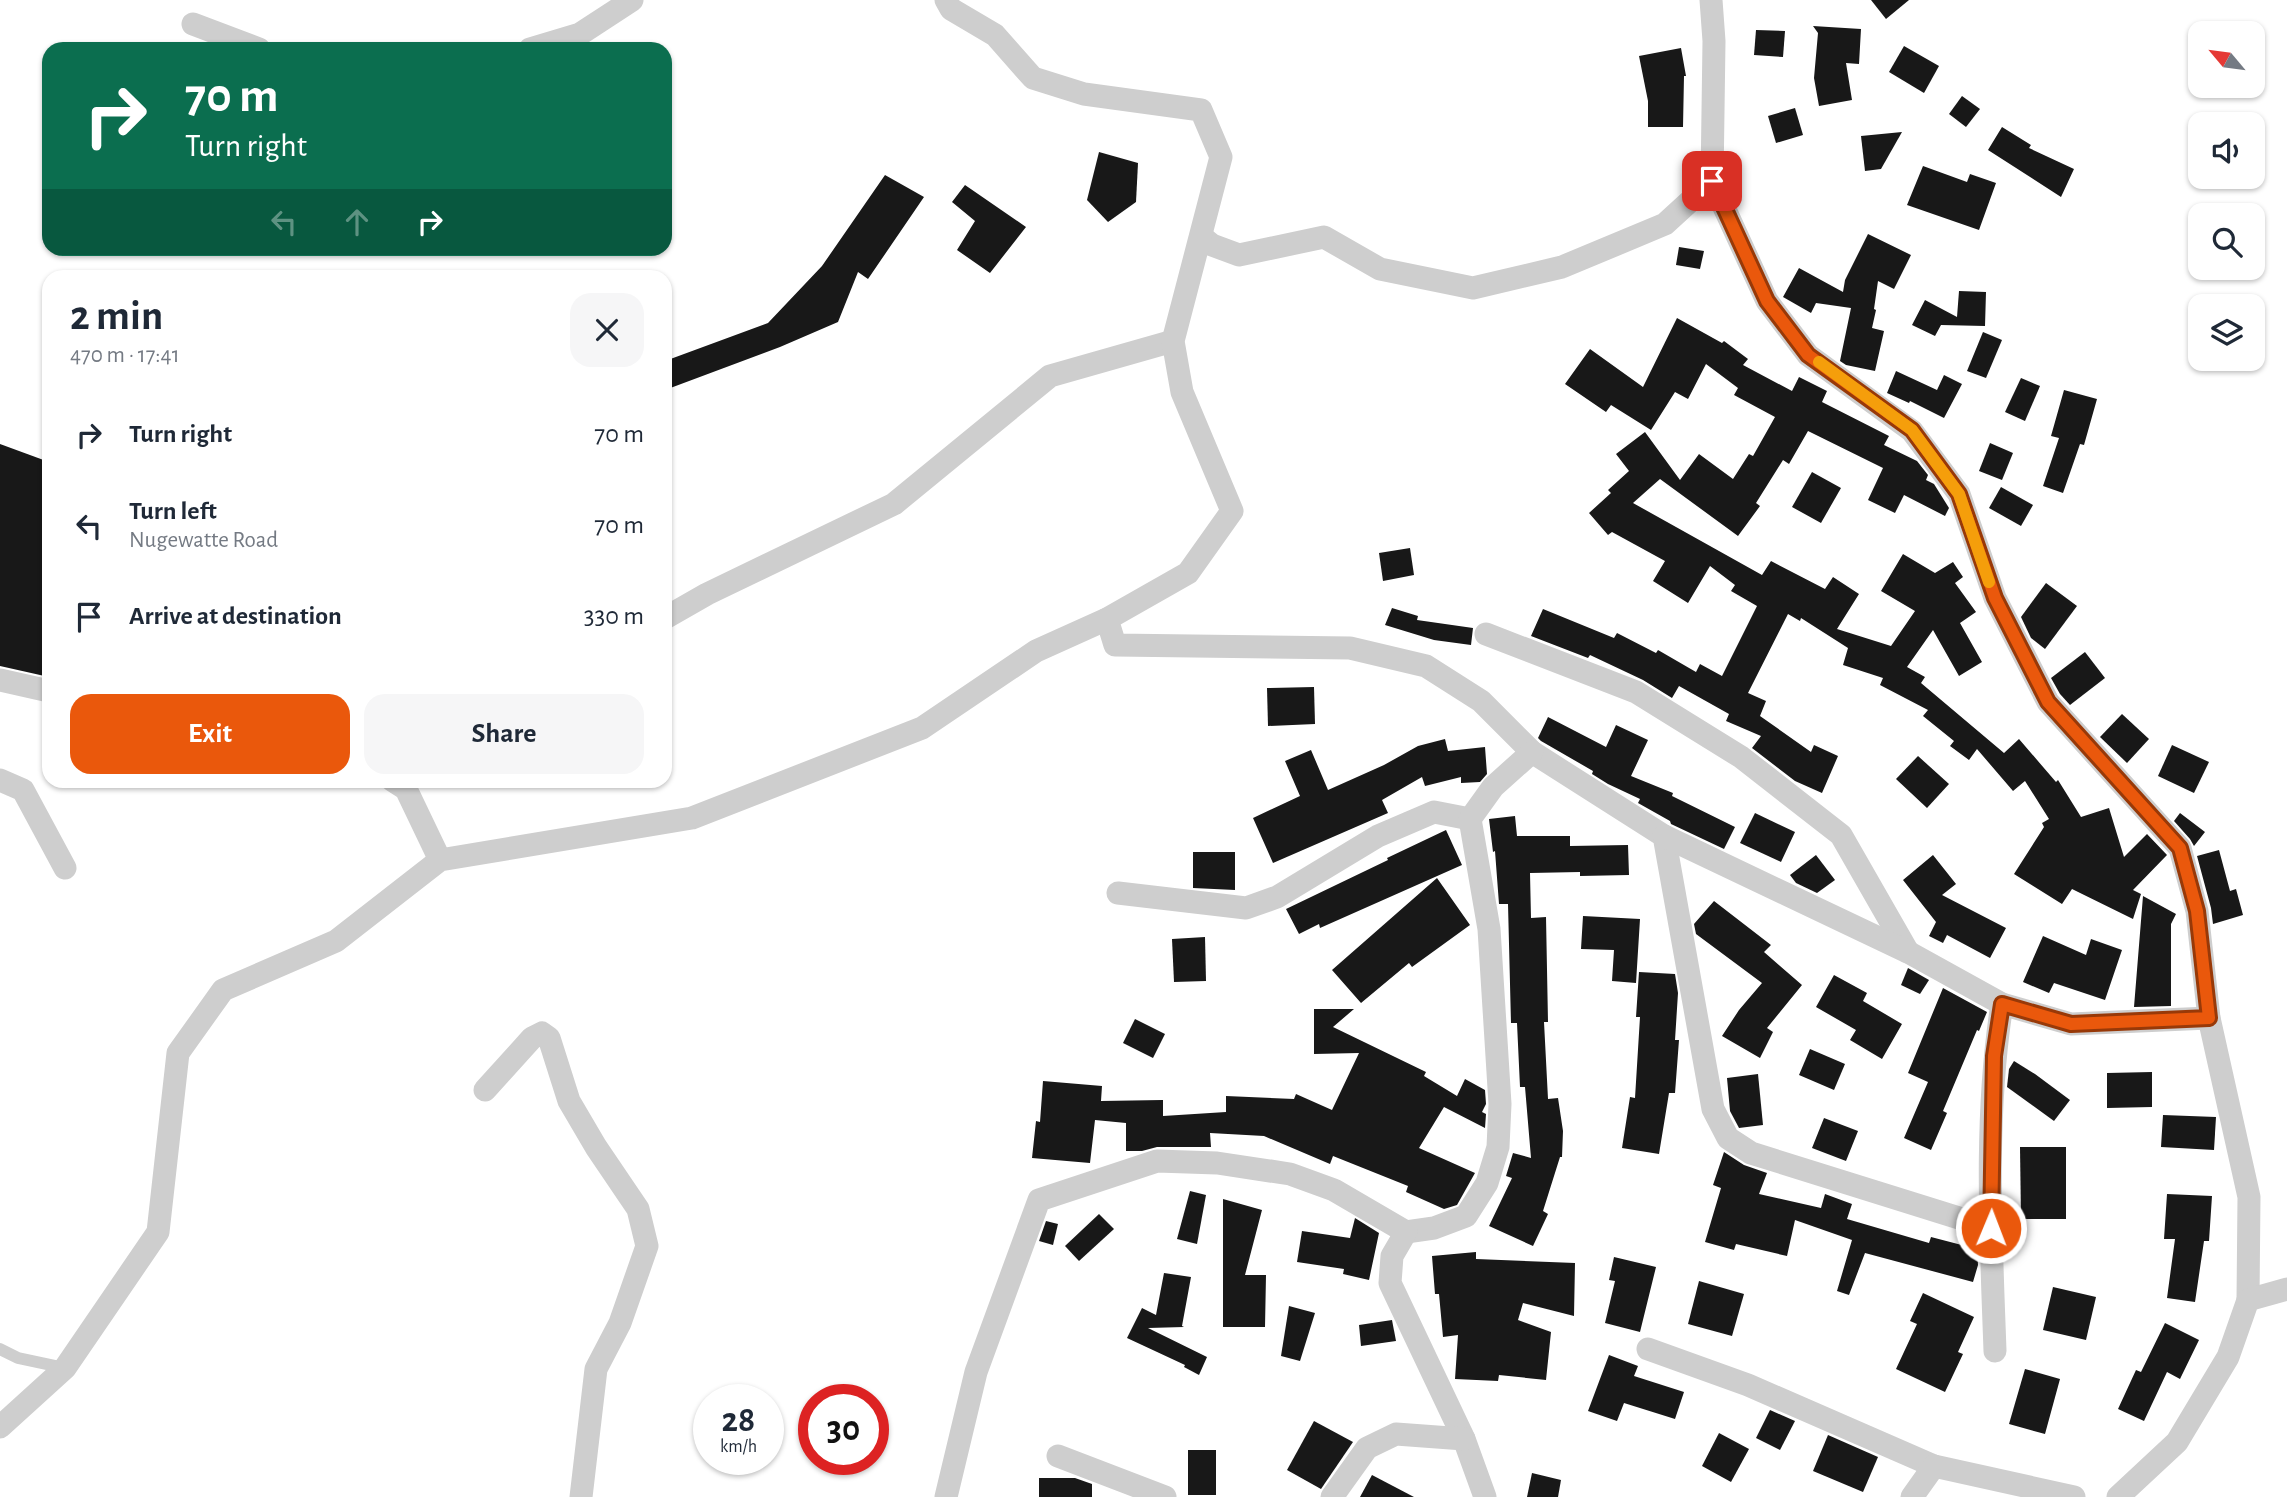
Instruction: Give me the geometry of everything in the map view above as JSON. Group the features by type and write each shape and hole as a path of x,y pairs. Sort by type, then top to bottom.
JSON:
{"street":[{"path":"553,42 580,34 632,0"},
{"path":"0,1427 65,1368 158,1231 178,1053 223,989 337,941 440,860 692,818 922,728 1036,651 1107,619 1188,573 1232,512 1182,392 1173,341 1207,241 1221,157 1201,110 1084,94 1033,78 995,35 951,9 946,0"},
{"path":"1711,0 1714,41 1712,181 1767,301 1808,355 1912,430 1959,494 1995,598 2048,702 2180,848 2197,911 2209,1018 2249,1197 2248,1300 2228,1357 2177,1442 2118,1497"},
{"path":"193,24 241,42"},
{"path":"1207,241 1239,255 1324,237 1380,269 1473,288 1562,267 1665,224 1712,181"},
{"path":"672,614 707,594 894,504 1050,376 1173,341"},
{"path":"1107,619 1115,645 1350,648 1426,666 1481,701 1532,752 1664,836 1908,952 2002,1004 2071,1024 2209,1018"},
{"path":"1486,634 1636,692 1741,757 1842,835 1908,952"},
{"path":"0,680 42,689"},
{"path":"946,1497 976,1372 1039,1200 1157,1161 1217,1163 1290,1174 1334,1190 1406,1231 1434,1228 1466,1216 1487,1183 1497,1147 1500,1104 1489,929 1470,819 1493,787 1532,752"},
{"path":"0,779 23,790 65,868"},
{"path":"408,788 440,860"},
{"path":"1118,893 1246,908 1277,897 1378,836 1434,812 1470,819"},
{"path":"1664,836 1713,1109 1728,1138 1751,1153 1991,1228"},
{"path":"1995,1351 1991,1228 1994,1056 2002,1004"},
{"path":"485,1090 532,1038 542,1033 549,1038 569,1101 638,1209 647,1246 620,1323 596,1369 581,1497"},
{"path":"1406,1231 1392,1256 1390,1283 1464,1439 1485,1497"},
{"path":"2248,1300 2287,1289"},
{"path":"1648,1349 1748,1385 1934,1466 2074,1497"},
{"path":"1332,1497 1367,1448 1396,1434 1464,1439"},
{"path":"1058,1456 1164,1497"},
{"path":"1912,1497 1934,1466"}],"lane":[{"path":"0,1349 19,1358 65,1368"}],"building":[{"path":"1871,0 1909,0 1886,19"},
{"path":"1813,26 1861,29 1859,64 1846,63 1852,100 1819,106 1814,78 1818,33"},
{"path":"1756,30 1785,31 1783,57 1754,55"},
{"path":"1904,46 1939,66 1924,93 1889,72"},
{"path":"1681,48 1686,76 1683,127 1648,127 1648,101 1639,56"},
{"path":"1962,96 1980,109 1966,127 1949,114"},
{"path":"1795,108 1803,135 1776,143 1768,116"},
{"path":"2002,127 2031,145 2029,148 2074,169 2061,197 1988,150"},
{"path":"1902,132 1881,169 1865,171 1861,136"},
{"path":"1099,152 1138,163 1136,202 1108,222 1087,200"},
{"path":"1923,166 1967,182 1970,174 1996,183 1979,230 1907,205"},
{"path":"885,175 924,197 868,279 858,272 838,322 672,387 672,358 768,323 822,266"},
{"path":"965,185 1026,227 990,273 957,250 975,221 952,202"},
{"path":"1868,234 1911,255 1894,289 1878,281 1872,328 1884,331 1875,371 1846,365 1840,361 1851,308 1816,303 1811,313 1783,297 1799,268 1843,292 1845,280"},
{"path":"1679,247 1704,251 1700,269 1676,265"},
{"path":"1959,291 1986,292 1985,326 1941,325 1935,336 1912,325 1925,300 1957,317"},
{"path":"1677,318 1722,343 1724,341 1748,359 1743,365 1792,391 1799,377 1827,391 1822,402 1889,436 1884,445 1917,461 1928,475 1926,480 1934,484 1949,508 1945,516 1904,495 1895,513 1868,500 1883,468 1808,431 1789,464 1783,460 1756,503 1760,506 1738,536 1660,479 1633,503 1762,575 1771,561 1825,589 1833,577 1859,594 1837,629 1891,646 1915,611 1881,591 1903,554 1935,573 1953,562 1963,577 1955,583 1976,612 1960,623 1982,662 1959,676 1933,630 1907,667 1925,677 1921,683 2004,753 2019,739 2056,782 2058,780 2081,817 2109,808 2124,857 2147,834 2167,855 2133,890 2141,894 2133,919 2072,889 2062,904 2014,874 2044,827 2042,823 2049,819 2025,781 2013,791 1977,749 1969,760 1950,746 1954,741 1923,716 1928,710 1880,685 1883,678 1843,665 1848,648 1801,618 1800,621 1788,614 1748,693 1766,701 1760,716 1811,752 1814,745 1838,756 1822,793 1795,781 1752,748 1761,736 1726,721 1729,714 1679,686 1672,698 1643,680 1590,655 1588,658 1531,636 1543,609 1614,638 1617,633 1656,653 1658,650 1696,672 1700,664 1722,676 1757,606 1731,591 1735,585 1710,566 1688,603 1653,581 1665,561 1612,532 1608,535 1589,513 1611,493 1608,490 1629,471 1616,454 1645,432 1680,480 1699,454 1733,479 1749,454 1753,456 1775,417 1734,395 1738,388 1706,364 1688,399 1675,392 1651,430 1611,405 1606,412 1565,384 1590,349 1643,387"},
{"path":"1983,332 2002,340 1986,378 1967,371"},
{"path":"1896,371 1937,390 1944,375 1962,384 1944,418 1887,393"},
{"path":"2021,378 2040,386 2025,421 2005,412"},
{"path":"2064,390 2097,399 2084,445 2080,444 2063,493 2043,486 2059,438 2051,436"},
{"path":"1990,443 2013,453 2002,480 1979,471"},
{"path":"0,444 42,459 42,675 0,666"},
{"path":"1812,472 1841,488 1821,523 1792,507"},
{"path":"2001,487 2033,505 2021,526 1989,508"},
{"path":"1410,548 1414,575 1383,581 1379,553"},
{"path":"2046,583 2077,606 2045,649 2031,638 2021,617"},
{"path":"1392,608 1418,616 1417,620 1473,628 1471,645 1434,640 1385,625"},
{"path":"2085,652 2105,678 2070,705 2051,678"},
{"path":"1314,687 1315,724 1268,726 1267,688"},
{"path":"2122,714 2149,739 2127,763 2100,737"},
{"path":"1548,717 1606,747 1616,725 1648,740 1631,776 1673,793 1672,796 1735,827 1724,849 1671,824 1638,803 1640,799 1608,784 1592,774 1593,771 1541,741 1538,738"},
{"path":"1445,739 1448,751 1485,747 1487,774 1480,782 1461,783 1461,777 1425,786 1422,777 1382,800 1388,813 1273,863 1253,818 1300,796 1285,761 1311,750 1328,790 1384,765 1418,746"},
{"path":"2172,745 2209,762 2194,793 2158,776"},
{"path":"1918,756 1949,784 1927,808 1896,779"},
{"path":"1755,813 1795,832 1781,862 1740,843"},
{"path":"2180,813 2205,832 2194,846 2174,821"},
{"path":"1515,816 1517,836 1570,836 1570,846 1628,845 1629,875 1530,873 1531,918 1546,917 1548,1022 1544,1022 1548,1099 1558,1098 1563,1131 1562,1157 1543,1211 1548,1214 1533,1246 1489,1226 1512,1178 1506,1176 1513,1153 1531,1158 1525,1087 1520,1087 1517,1023 1511,1023 1508,904 1499,904 1495,851 1493,852 1489,819"},
{"path":"1446,830 1462,865 1320,928 1319,924 1299,934 1286,909"},
{"path":"2219,850 2230,891 2236,889 2243,915 2213,924 2197,856"},
{"path":"1193,852 1235,852 1235,890 1193,888"},
{"path":"1816,855 1835,880 1817,893 1796,883 1790,875"},
{"path":"1933,855 1956,884 1942,895 2006,928 1990,958 1947,935 1943,943 1929,936 1936,922 1903,880"},
{"path":"1437,878 1470,925 1412,967 1409,963 1361,1003 1332,970"},
{"path":"2143,896 2176,914 2171,924 2171,1006 2134,1007"},
{"path":"1714,901 1771,945 1764,952 1802,985 1767,1028 1773,1032 1760,1058 1722,1036 1762,983 1696,934 1694,924"},
{"path":"1583,916 1640,919 1636,983 1612,981 1614,950 1581,949"},
{"path":"2043,936 2086,955 2091,939 2122,950 2105,1000 2054,983 2049,993 2023,982"},
{"path":"1205,937 1206,981 1174,982 1172,939"},
{"path":"1908,968 1929,980 1920,994 1901,985"},
{"path":"1639,972 1675,974 1678,993 1675,1040 1679,1040 1675,1093 1669,1093 1659,1154 1622,1148 1630,1097 1635,1098 1640,1017 1636,1017"},
{"path":"1834,975 1867,993 1863,1001 1902,1024 1882,1059 1850,1040 1856,1030 1816,1007"},
{"path":"1943,988 1987,1012 1943,1111 1947,1113 1931,1150 1904,1138 1928,1082 1908,1073"},
{"path":"1314,1009 1354,1009 1333,1027 1426,1072 1424,1076 1457,1096 1465,1079 1485,1090 1486,1104 1482,1112 1486,1114 1485,1128 1444,1107 1419,1148 1475,1173 1457,1205 1444,1209 1406,1192 1408,1186 1333,1156 1330,1164 1264,1136 1210,1133 1211,1147 1157,1147 1126,1151 1126,1123 1095,1120 1090,1163 1032,1158 1036,1121 1040,1122 1043,1081 1102,1086 1101,1101 1163,1100 1163,1116 1226,1112 1226,1096 1294,1099 1296,1094 1332,1110 1359,1053 1314,1054"},
{"path":"1135,1019 1165,1034 1153,1058 1123,1043"},
{"path":"1810,1049 1845,1064 1834,1090 1799,1075"},
{"path":"2014,1061 2070,1100 2054,1121 2007,1087 2009,1069"},
{"path":"2152,1072 2152,1107 2107,1108 2107,1073"},
{"path":"1758,1074 1763,1125 1739,1128 1730,1111 1727,1078"},
{"path":"2163,1115 2216,1117 2214,1150 2161,1147"},
{"path":"1824,1118 1858,1131 1846,1161 1812,1148"},
{"path":"2020,1147 2066,1147 2066,1219 2021,1219"},
{"path":"1724,1152 1744,1165 1767,1173 1759,1194 1821,1208 1825,1194 1852,1204 1847,1219 1929,1243 1931,1237 1977,1249 1978,1265 1973,1282 1865,1253 1849,1295 1837,1291 1852,1240 1795,1220 1787,1256 1736,1244 1734,1250 1705,1242 1721,1188 1713,1185"},
{"path":"1190,1191 1206,1195 1197,1244 1177,1239"},
{"path":"2167,1194 2212,1196 2209,1241 2204,1241 2195,1302 2167,1298 2175,1239 2164,1239"},
{"path":"1223,1199 1262,1210 1245,1275 1266,1275 1265,1327 1223,1327"},
{"path":"1099,1214 1114,1229 1079,1261 1065,1246"},
{"path":"1355,1218 1379,1233 1369,1280 1343,1274 1344,1269 1297,1262 1302,1231 1350,1238"},
{"path":"1046,1221 1058,1224 1053,1245 1039,1241"},
{"path":"1476,1252 1476,1259 1575,1263 1574,1316 1523,1303 1518,1320 1551,1332 1546,1380 1499,1375 1498,1381 1455,1379 1458,1335 1443,1337 1439,1294 1435,1294 1432,1256"},
{"path":"1614,1257 1656,1267 1640,1332 1605,1323 1615,1281 1609,1280"},
{"path":"1164,1273 1191,1277 1182,1326 1184,1327 1148,1328 1207,1357 1199,1375 1184,1367 1185,1365 1127,1338 1142,1308 1156,1315"},
{"path":"1699,1281 1744,1294 1732,1336 1688,1324"},
{"path":"2053,1287 2096,1297 2086,1340 2043,1330"},
{"path":"1923,1293 1974,1317 1958,1352 1963,1354 1945,1392 1896,1369 1917,1324 1910,1321"},
{"path":"1289,1306 1315,1313 1300,1361 1281,1356"},
{"path":"1392,1320 1396,1341 1361,1346 1359,1325"},
{"path":"2165,1323 2199,1340 2180,1379 2167,1372 2144,1421 2118,1409 2136,1370 2141,1372"},
{"path":"1609,1355 1638,1366 1634,1376 1684,1392 1675,1419 1624,1403 1617,1421 1588,1411"},
{"path":"2025,1369 2060,1379 2045,1434 2009,1424"},
{"path":"1770,1410 1795,1421 1780,1450 1756,1438"},
{"path":"1314,1421 1353,1442 1321,1489 1287,1470"},
{"path":"1719,1433 1749,1449 1731,1482 1702,1466"},
{"path":"1828,1435 1878,1457 1863,1492 1813,1471"},
{"path":"1188,1450 1216,1450 1216,1495 1188,1495"},
{"path":"1532,1473 1561,1480 1558,1497 1527,1497"},
{"path":"1372,1475 1414,1497 1360,1497"},
{"path":"1039,1478 1075,1478 1092,1484 1092,1497 1039,1497"}],"slow traffic":[{"path":"1819,362 1912,430 1959,494 1989,582"}],"route":[{"path":"1712,181 1767,301 1808,355 1912,430 1959,494 1995,598 2048,702 2180,848 2197,911 2209,1018 2071,1024 2002,1004 1994,1056 1991,1228"}]}
